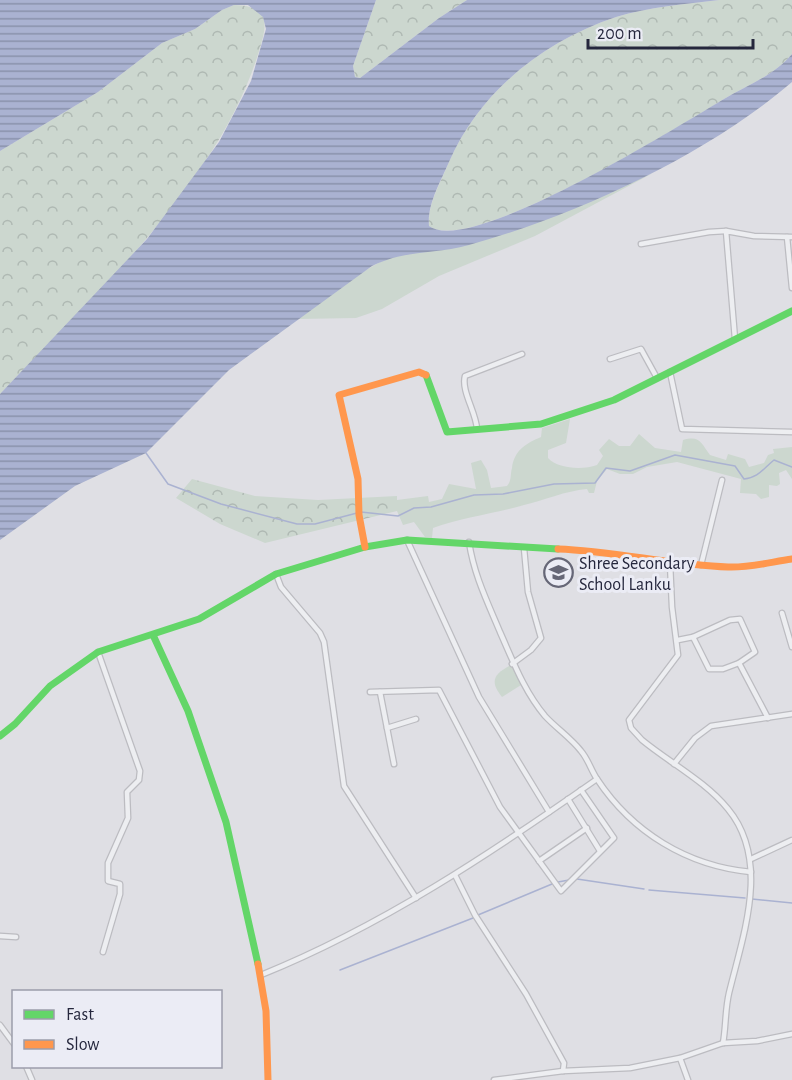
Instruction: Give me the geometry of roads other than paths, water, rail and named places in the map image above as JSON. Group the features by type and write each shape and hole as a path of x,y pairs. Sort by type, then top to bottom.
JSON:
{"street":[{"path":"726,231 735,339"},
{"path":"641,244 726,231 754,236 789,237 792,288"},
{"path":"366,547 359,515 358,479 339,395 408,373 425,373 429,376 444,429 452,434 477,429 541,424 614,400 792,311"},
{"path":"610,359 641,349 657,378"},
{"path":"477,429 476,416 464,384 465,376 522,354"},
{"path":"670,372 682,429 792,432"},
{"path":"700,565 722,480"},
{"path":"0,736 15,724 50,686 98,652 199,619 276,574 304,563 366,547 407,540 469,542 524,548 596,550 670,563 700,565 758,566 792,559"},
{"path":"407,540 479,697 549,812"},
{"path":"469,542 481,592 512,664 545,716 582,751 597,779 635,822 665,846 701,862 751,872"},
{"path":"512,664 531,650 542,638 528,592 524,548"},
{"path":"670,563 672,607 679,651 676,660 629,720 631,728 642,740 726,807 737,824 751,858 740,954 729,993 723,1043"},
{"path":"276,574 281,587 320,633 324,642 346,790 416,898"},
{"path":"782,613 792,647"},
{"path":"678,640 693,637 730,620 740,620 755,651 739,663 723,669 709,669 693,637"},
{"path":"153,635 188,711 226,822 261,975 266,1011 268,1080"},
{"path":"98,652 140,771 139,780 127,792 128,818 108,863 108,881 120,884 120,894 103,952"},
{"path":"739,663 768,718"},
{"path":"370,692 438,690 500,807 561,891 614,838 581,790"},
{"path":"380,692 394,764"},
{"path":"674,764 695,738 711,726 792,714"},
{"path":"387,728 416,719"},
{"path":"261,975 326,946 416,898 519,834 597,779"},
{"path":"568,799 600,852"},
{"path":"539,861 587,828"},
{"path":"751,858 792,840"},
{"path":"455,875 475,915 526,994 564,1063 563,1071"},
{"path":"0,936 16,937"},
{"path":"0,1025 12,1041"},
{"path":"494,1080 563,1071 630,1068 680,1058 723,1043 757,1041 792,1034"},
{"path":"680,1058 688,1080"}],"water":[{"path":"0,0 376,0 353,66 355,77 360,78 439,18 467,0 719,0 654,8 616,17 564,40 517,72 496,91 462,136 435,193 430,209 429,226 452,231 486,223 575,184 760,80 792,54 792,82 758,109 681,158 596,199 553,217 469,245 397,257 372,266 229,370 146,453 75,486 0,540 0,394 147,239 219,142 251,81 266,29 263,17 248,5 234,5 222,10 195,29 162,43 98,92 0,151"}],"waterway":[{"path":"146,453 168,484 221,504 297,524 315,524 357,513"},
{"path":"361,512 398,516 414,508 431,507 474,495 503,494 554,484 595,483 606,468 630,471 675,455 735,466 744,479 757,475 774,460 792,467"},
{"path":"577,879 644,889"},
{"path":"558,882 569,880"},
{"path":"478,915 552,884"},
{"path":"649,890 745,898"},
{"path":"752,899 792,903"},
{"path":"340,970 473,918"}],"place":[{"name":"Shree Secondary School Lanku","path":"558,573"}]}
